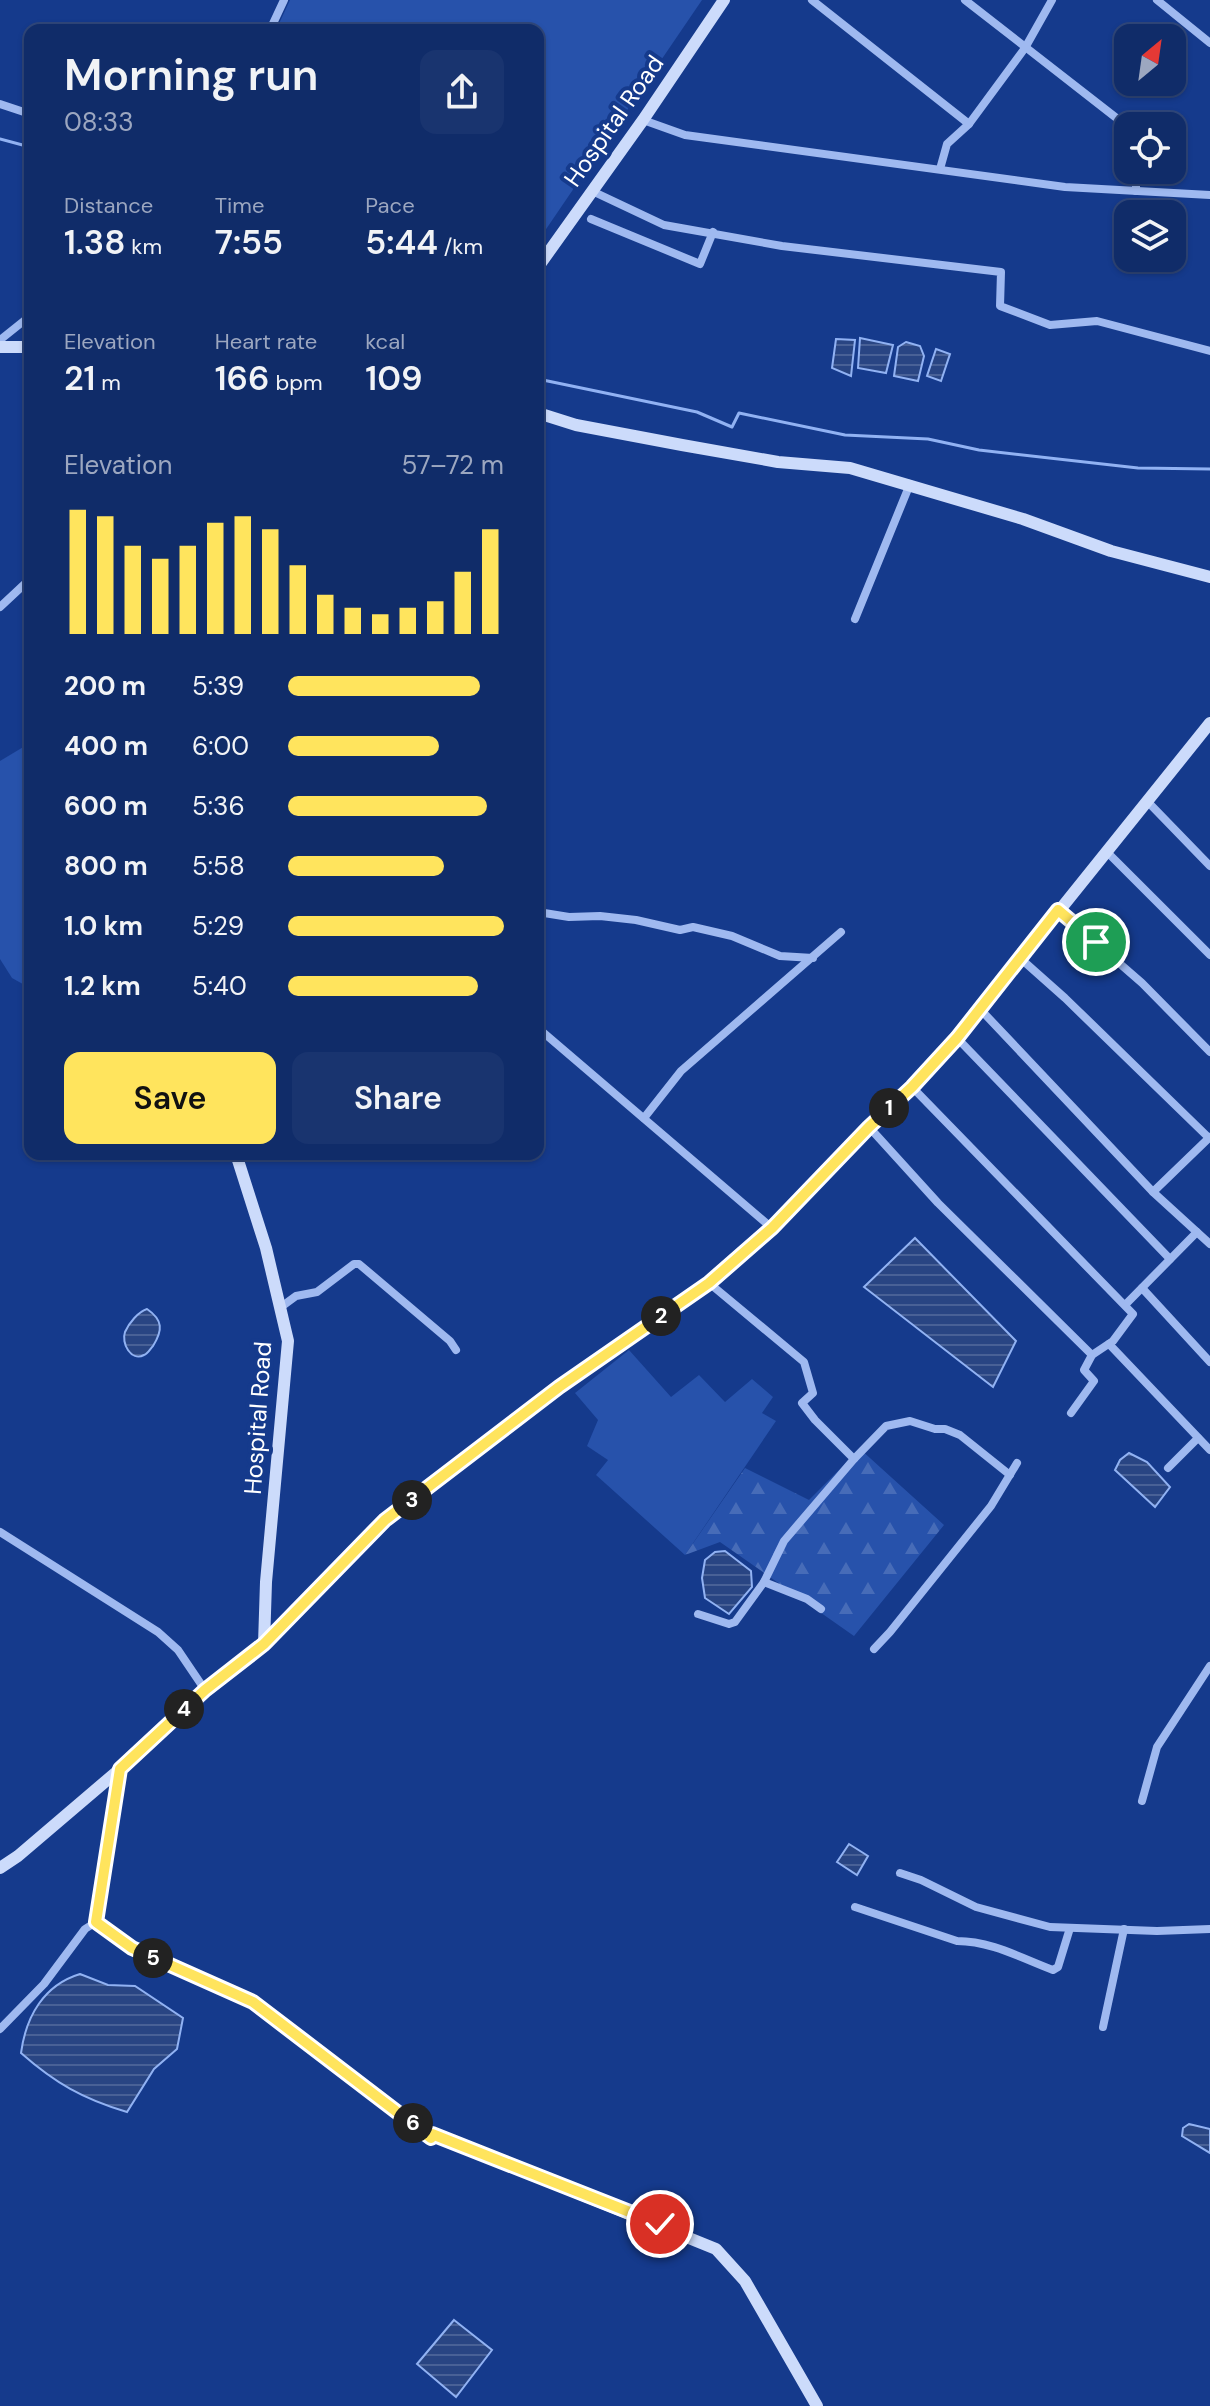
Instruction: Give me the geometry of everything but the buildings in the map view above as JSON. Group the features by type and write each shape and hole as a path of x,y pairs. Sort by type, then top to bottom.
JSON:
{"street":[{"path":"273,24 284,0"},
{"name":"Hospital Road","path":"544,259 724,0"},
{"path":"812,0 969,124"},
{"path":"965,0 1114,116"},
{"path":"940,169 947,144 969,124 1025,48 1052,0"},
{"path":"1157,0 1210,43"},
{"path":"0,104 24,112"},
{"path":"643,120 685,135 1065,187 1210,195"},
{"path":"1136,184 1136,191"},
{"path":"592,191 664,225 782,246 1001,272 1000,306 1050,325 1097,321 1210,351"},
{"path":"591,219 700,264 713,232"},
{"path":"0,340 24,321"},
{"path":"0,347 24,347"},
{"path":"544,415 576,425 696,448 778,462 850,468 1023,519 1111,551 1210,577"},
{"path":"855,619 910,484"},
{"path":"0,607 24,585"},
{"path":"0,1868 120,1769 205,1690 264,1644 385,1520 559,1387 709,1283 772,1228 957,1038 1210,723"},
{"path":"1147,801 1210,866"},
{"path":"1106,851 1210,955"},
{"path":"1058,910 1142,983 1210,1052"},
{"path":"544,913 624,919 680,930 693,927 732,936 780,956 813,958"},
{"path":"644,1118 681,1071 841,932"},
{"path":"1020,958 1210,1137 1153,1192"},
{"path":"980,1009 1153,1192 1210,1244"},
{"path":"544,1033 772,1228"},
{"path":"957,1038 1170,1259"},
{"path":"912,1087 1133,1314 1109,1344 1092,1355 1084,1370 1094,1381 1071,1413"},
{"path":"869,1127 938,1203 1092,1355"},
{"name":"Hospital Road","path":"238,1160 266,1248 288,1341 266,1582 264,1644"},
{"path":"1126,1304 1197,1232"},
{"path":"281,1307 296,1296 317,1292 354,1264 359,1264 450,1341 456,1350"},
{"path":"709,1283 804,1362 813,1393 802,1403 854,1459"},
{"path":"1142,1288 1210,1362"},
{"path":"1109,1344 1210,1450"},
{"path":"698,1614 729,1624 735,1622 764,1582 784,1541 886,1426 916,1422 945,1429 960,1435 1010,1475"},
{"path":"1168,1468 1198,1438"},
{"path":"874,1649 991,1506 1017,1463"},
{"path":"0,1532 158,1632 178,1650 205,1690"},
{"path":"764,1582 807,1599 821,1609"},
{"path":"1142,1801 1162,1739 1210,1666"},
{"path":"0,2029 44,1984 85,1929 96,1922 120,1769"},
{"path":"900,1873 1000,1916 1050,1927 1210,1929"},
{"path":"855,1907 957,1941 995,1947 1053,1970 1058,1967 1070,1928"},
{"path":"96,1922 132,1948 253,2002 431,2138 432,2134 716,2249 745,2281 817,2406"},
{"path":"1103,2027 1124,1929"}],"green space":[{"path":"290,0 702,0 544,232 544,24 279,24"},
{"path":"24,747 24,985 12,978 0,959 0,761"},
{"path":"629,1350 671,1397 699,1375 725,1402 752,1379 773,1397 762,1413 776,1421 685,1555 596,1475 608,1460 587,1446 598,1420 575,1393"},
{"path":"860,1449 944,1525 854,1636 720,1542 685,1555 745,1468 809,1500"}],"shaded area":[{"path":"860,338 893,345 886,373 858,368"},
{"path":"836,339 855,340 851,376 832,368"},
{"path":"906,342 920,346 924,356 918,381 894,376 898,347"},
{"path":"936,349 950,354 941,381 927,376"},
{"path":"915,1238 1016,1341 993,1387 864,1287"},
{"path":"147,1309 159,1321 159,1335 147,1354 135,1356 126,1346 125,1332 134,1318"},
{"path":"1129,1453 1147,1462 1170,1487 1155,1507 1115,1470 1120,1460"},
{"path":"725,1551 751,1571 752,1587 729,1614 705,1598 702,1578 705,1560 715,1552"},
{"path":"849,1844 868,1856 857,1875 837,1862"},
{"path":"80,1974 108,1985 135,1986 183,2018 177,2049 154,2069 127,2112 70,2089 21,2053 27,2027 39,2004 56,1986"},
{"path":"1189,2124 1210,2129 1210,2153 1182,2136 1183,2128"},
{"path":"454,2320 492,2350 456,2397 417,2364"}],"waterway":[{"path":"0,139 24,145"},
{"path":"544,380 697,412 732,427 739,413 845,435 928,439 979,450 1138,468 1210,469"}],"route":[{"path":"660,2224 432,2134 431,2138 253,2002 132,1948 96,1922 120,1769 205,1690 264,1644 385,1520 559,1387 709,1283 772,1228 957,1038 1058,910 1096,942"}]}
